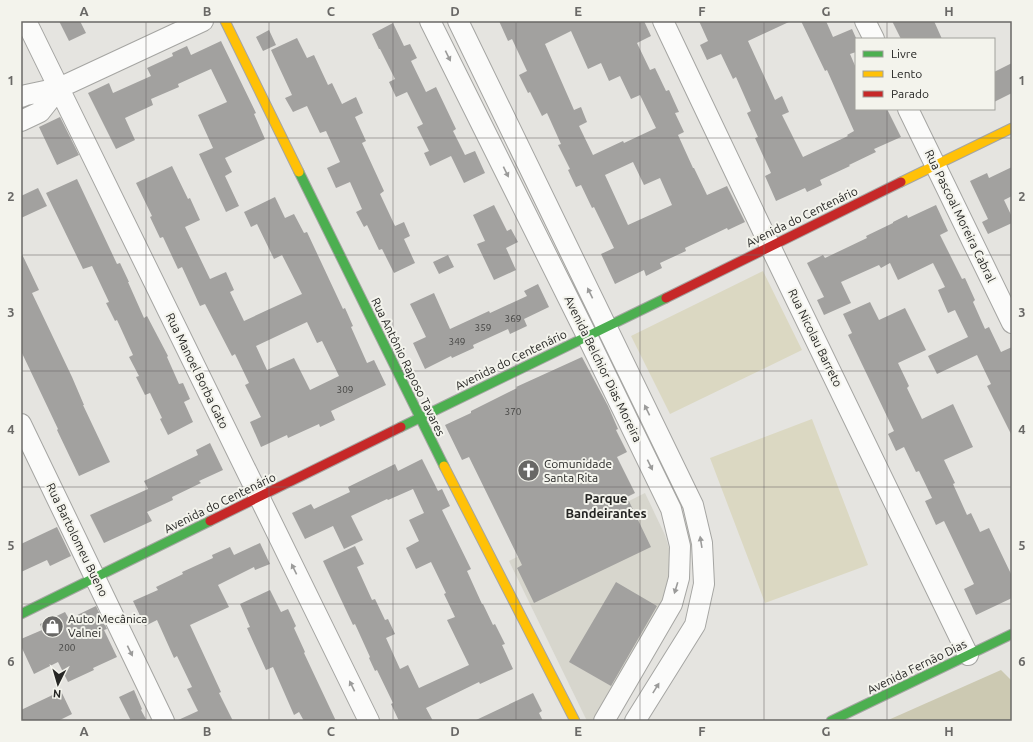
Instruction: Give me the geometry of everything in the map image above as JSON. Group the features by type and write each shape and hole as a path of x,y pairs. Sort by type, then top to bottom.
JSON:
{"street":[{"name":"Rua Manoel Borba Gato","path":"26,21 369,721"},
{"path":"21,97 59,88 202,21"},
{"name":"Rua Antônio Raposo Tavares","path":"225,21 420,419 575,721"},
{"name":"Avenida Belchior Dias Moreira","path":"430,21 587,336 671,509 680,546 680,578 672,604 604,721"},
{"name":"Avenida Belchior Dias Moreira","path":"458,21 693,505 702,543 704,584 695,625 635,721"},
{"name":"Rua Nicolau Barreto","path":"663,21 968,655"},
{"path":"865,21 874,38"},
{"path":"21,121 40,112 59,88"},
{"name":"Rua Pascoal Moreira Cabral","path":"908,110 1012,323"},
{"name":"Avenida do Centenário","path":"21,614 1012,128"},
{"name":"Rua Bartolomeu Bueno","path":"21,424 164,721"},
{"name":"Avenida Fernão Dias","path":"831,721 1012,634"}],"shaded area":[{"path":"763,271 802,350 670,414 631,336"},
{"path":"812,419 868,565 765,603 710,458"},
{"path":"645,493 665,535 671,555 668,592 597,721 587,721 509,561"},
{"path":"1001,670 1012,681 1012,721 886,721"}],"building":[{"path":"59,21 80,21 86,33 69,41"},
{"path":"499,21 644,21 651,36 637,43 650,70 655,68 666,91 669,90 679,112 675,113 684,132 678,135 693,168 707,195 727,186 745,222 728,230 727,228 685,248 686,251 660,263 662,268 646,276 644,270 615,284 601,254 614,248 594,207 592,208 581,185 576,187 568,170 570,169 558,145 561,144 547,113 542,116 530,92 528,93 519,75 527,71 512,39 508,41","holes":["571,31 588,69 601,63 609,81 620,76 631,99 640,95 656,128 593,155 579,126 587,122 581,107 574,110 545,44","633,162 644,185 660,178 672,205 628,225 605,175"]},
{"path":"699,21 791,21 748,41 775,100 782,96 789,112 782,115 803,157 848,136 847,135 854,131 827,70 825,71 801,21 826,21 833,37 852,29 856,38 855,52 850,54 855,66 855,110 888,110 901,137 874,149 876,152 820,180 822,185 807,192 805,188 776,201 765,176 771,173 755,138 758,137 747,113 751,111 736,77 733,79 721,54 707,60 700,45 708,41"},
{"path":"892,21 934,21 942,38 900,38"},
{"path":"393,23 404,46 410,44 417,58 411,61 426,92 436,87 456,129 453,131 465,155 475,151 485,173 464,183 451,156 430,166 424,153 429,151 417,127 423,124 407,92 396,97 389,82 395,79 372,34"},
{"path":"269,30 276,45 263,51 256,37"},
{"path":"297,38 307,58 314,55 328,85 332,83 342,104 356,97 363,113 355,117 366,141 362,143 384,191 380,194 395,226 404,222 410,236 404,239 415,263 394,273 382,249 379,250 367,225 364,227 356,212 362,209 350,182 336,188 327,168 340,162 326,131 320,133 307,106 293,112 285,98 292,95 271,50"},
{"path":"221,41 256,113 254,114 265,139 225,158 232,172 225,176 239,206 226,212 199,154 213,148 198,115 227,102 211,69 178,84 179,87 151,99 153,105 125,118 135,140 116,149 88,93 109,83 113,93 151,76 147,68 173,56 172,53 187,46 191,55"},
{"path":"1012,63 1012,93 995,102 995,72"},
{"path":"60,117 79,155 57,165 39,127"},
{"path":"172,166 188,199 190,198 200,220 185,227 210,279 226,272 234,290 230,292 244,321 302,294 282,255 274,259 257,224 251,227 244,212 275,197 285,218 294,214 304,233 307,232 343,309 345,308 353,326 351,327 367,363 374,360 386,385 331,411 335,420 320,427 319,424 288,438 287,435 261,447 250,422 261,417 245,385 249,383 235,354 232,356 205,304 200,306 182,267 178,269 163,237 160,238 150,217 152,216 136,183","holes":["307,322 317,343 322,341 339,376 310,390 294,358 267,370 256,346"]},
{"path":"1012,167 1012,196 1004,200 1012,217 1012,223 988,234 982,222 988,219 970,181 987,173 989,178"},
{"path":"77,179 117,264 120,263 144,318 147,316 168,356 167,357 179,384 183,383 190,399 184,402 193,422 168,435 150,393 145,395 136,377 139,376 129,357 133,355 117,320 115,321 106,303 109,302 92,266 83,269 46,193"},
{"path":"38,188 47,206 21,218 21,196"},
{"path":"494,205 507,231 511,229 518,242 506,248 516,270 494,280 477,244 485,241 473,215"},
{"path":"936,205 948,231 940,235 962,279 965,278 975,300 973,302 985,329 989,327 1001,352 1012,347 1012,436 987,386 991,384 977,355 937,374 928,356 968,337 955,310 948,313 938,290 945,287 933,263 898,280 890,263 881,268 879,265 841,282 851,303 824,315 817,300 824,297 807,263 823,255 825,258 867,238 866,236 907,215 908,218"},
{"path":"21,252 39,290 32,293 110,462 79,476 21,351"},
{"path":"448,255 454,267 439,274 433,262"},
{"path":"538,284 549,307 524,319 527,326 510,334 508,329 473,345 474,348 452,358 451,356 425,369 413,343 426,337 410,304 434,293 450,329 527,296 524,291"},
{"path":"870,302 879,320 905,308 926,350 898,363 909,386 907,388 922,419 953,404 973,447 944,460 955,483 953,484 967,515 971,513 980,532 989,528 1012,576 1012,598 976,615 964,589 974,584 944,521 936,525 925,501 932,498 919,471 916,472 904,447 896,451 888,434 894,431 848,335 852,333 843,314"},
{"path":"582,357 608,406 618,429 616,430 627,452 617,457 635,493 627,497 651,547 534,603 517,568 522,565 469,457 462,460 445,425 471,413 471,411 517,388 516,387"},
{"path":"210,443 223,470 199,481 201,483 172,497 173,500 147,512 152,521 104,543 90,515 148,489 144,481 198,455 196,450"},
{"path":"422,459 438,491 442,489 450,506 442,510 471,569 467,571 482,604 493,625 495,624 505,644 502,645 513,669 480,684 479,682 426,708 433,721 399,721 391,704 393,703 377,670 375,671 355,624 353,625 323,561 355,546 364,564 357,567 372,600 375,599 385,620 388,619 395,634 386,638 400,669 408,665 419,688 469,665 447,620 455,617 444,594 446,593 431,562 416,569 406,548 419,541 409,520 424,513 413,489 388,500 387,499 351,516 363,540 344,549 333,526 305,539 292,513 311,504 314,509 350,492 348,487 395,464 398,471"},
{"path":"57,527 71,556 50,566 47,560 21,572 21,544"},
{"path":"260,543 270,564 255,570 254,567 218,585 229,607 190,625 221,692 219,693 233,721 176,721 198,711 187,689 192,687 177,656 174,658 157,620 145,626 133,601 158,590 156,587 183,574 182,572 213,558 212,555 230,547 234,555"},
{"path":"616,582 657,606 611,686 569,662"},
{"path":"270,590 281,612 288,609 296,626 294,628 305,652 304,653 336,721 304,721 299,712 294,715 273,667 266,670 247,628 250,627 240,604"},
{"path":"96,606 107,629 104,630 117,657 68,682 58,662 34,674 21,646 21,639 42,630 40,624 65,612 69,619"},
{"path":"134,690 142,709 141,710 147,721 131,721 119,697"},
{"path":"61,691 72,714 58,721 21,721 21,710"},
{"path":"533,693 542,711 539,713 543,721 474,721"}],"traffic: fast":[{"path":"299,172 444,466"},
{"path":"401,427 666,298"},
{"path":"21,614 210,521"},
{"path":"831,721 1012,634"}],"traffic: slow":[{"path":"225,21 299,172"},
{"path":"901,182 1012,128"},
{"path":"444,466 575,721"}],"traffic: jam":[{"path":"666,298 901,182"},
{"path":"210,521 401,427"}],"place":[{"name":"Comunidade Santa Rita","path":"529,471"},
{"name":"Auto Mecânica Valnei","path":"53,626"}],"district":[{"name":"Parque Bandeirantes","path":"606,506"}]}
